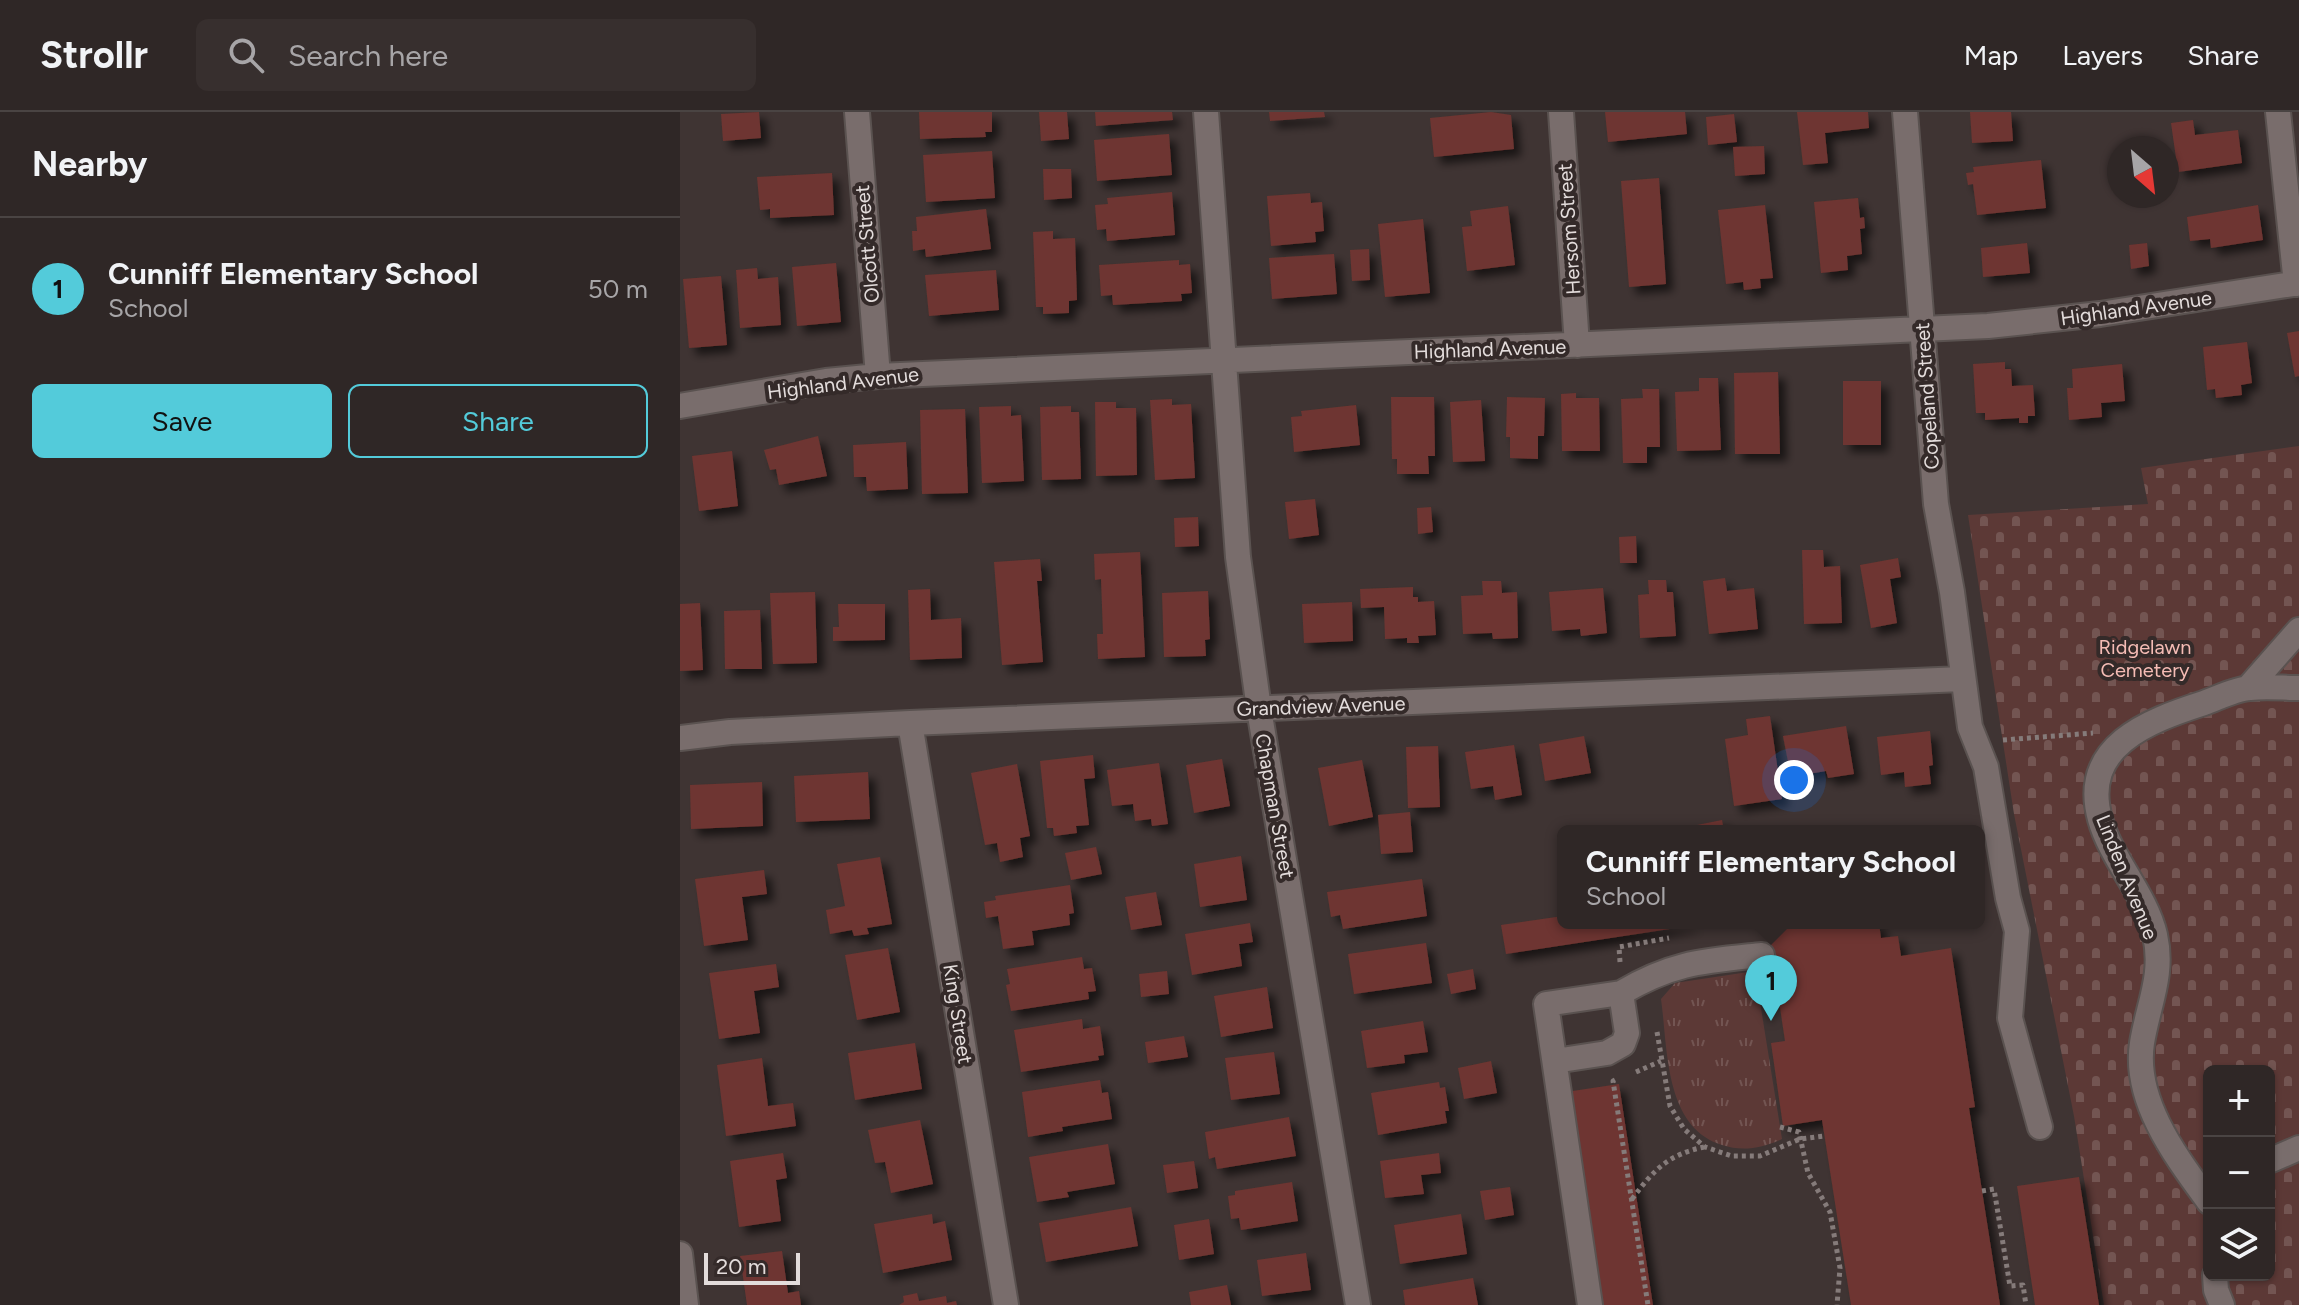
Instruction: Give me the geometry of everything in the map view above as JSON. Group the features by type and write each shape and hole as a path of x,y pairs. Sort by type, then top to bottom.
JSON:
{"street":[{"name":"Olcott Street","path":"857,112 878,376"},
{"name":"Chapman Street","path":"1206,112 1238,557 1259,709 1358,1305"},
{"name":"Hersom Street","path":"1561,112 1577,345"},
{"name":"Copeland Street","path":"1905,112 1933,480 1972,735 1984,759 2008,898 2017,931 2010,1018 2040,1127"},
{"path":"2278,112 2298,284"},
{"name":"Highland Avenue","path":"680,406 826,381 878,376 1922,330 2041,321 2298,284"},
{"path":"2248,688 2299,630"},
{"name":"Grandview Avenue","path":"680,738 730,732 910,723 1962,679"},
{"path":"2130,735 2174,713 2248,688 2299,688"},
{"name":"King Street","path":"910,723 1006,1305"},
{"name":"Linden Avenue","path":"2130,735 2108,755 2102,766 2097,791 2105,832 2155,935 2158,981 2141,1047 2145,1093 2170,1147 2203,1194"},
{"path":"1590,1305 1546,1004 1621,993 1647,977 1686,964 1762,955"},
{"path":"1555,1061 1607,1053 1623,1044 1627,1033 1621,993"},
{"path":"2275,1158 2299,1148"},
{"path":"680,1254 686,1305"},
{"path":"2215,1281 2222,1305"}],"path":[{"path":"2002,740 2088,733 2130,735"},
{"path":"1634,944 1619,947 1621,968 1636,970 1647,977 1666,1093 1676,1118 1705,1147 1718,1153 1747,1157 1773,1152 1800,1139 1824,1136"},
{"path":"1648,1305 1613,1081 1661,1061"},
{"path":"1780,1127 1799,1132 1808,1173 1830,1212 1840,1268 1837,1305"},
{"path":"1632,1199 1665,1161 1705,1147"},
{"path":"1982,1191 1994,1189 2010,1286 2023,1285 2026,1305"}],"green space":[{"name":"Ridgelawn Cemetery","path":"2299,446 2299,1305 2104,1305 2074,1116 2014,814 1968,515 2148,504 2141,468"},
{"path":"1755,971 1782,1139 1745,1149 1722,1145 1703,1136 1679,1104 1668,1062 1661,999 1675,983"}],"building":[{"path":"759,112 761,138 723,141 721,114"},
{"path":"919,112 992,112 992,132 985,132 986,137 920,139"},
{"path":"1039,112 1067,112 1069,139 1041,141"},
{"path":"1095,112 1172,112 1173,120 1096,126"},
{"path":"1269,112 1324,112 1325,117 1270,121"},
{"path":"1491,112 1511,115 1514,149 1434,157 1430,118"},
{"path":"1605,112 1685,112 1687,134 1608,142"},
{"path":"1797,112 1868,112 1869,128 1825,133 1828,163 1803,165"},
{"path":"1970,112 2011,112 2013,141 1972,143"},
{"path":"1734,114 1737,142 1708,145 1706,117"},
{"path":"2193,120 2195,135 2238,130 2242,163 2179,172 2179,136 2173,136 2171,123"},
{"path":"1169,134 1172,175 1097,181 1094,140"},
{"path":"1764,146 1765,174 1735,176 1733,147"},
{"path":"992,151 995,198 926,202 923,155"},
{"path":"2041,160 2046,208 1977,215 1973,184 1968,185 1966,173 1974,172 1973,167"},
{"path":"1043,169 1071,169 1072,198 1044,200"},
{"path":"832,173 834,215 770,218 770,209 760,210 757,177"},
{"path":"1659,178 1666,284 1629,287 1621,181"},
{"path":"1172,192 1175,235 1107,241 1106,229 1097,230 1095,205 1108,204 1107,198"},
{"path":"1310,193 1311,203 1322,202 1324,231 1315,232 1316,242 1271,246 1267,196"},
{"path":"1858,198 1860,218 1864,217 1865,228 1860,229 1862,254 1847,256 1848,270 1821,273 1814,202"},
{"path":"1765,205 1773,278 1760,279 1761,288 1744,290 1743,282 1726,284 1718,210"},
{"path":"2258,205 2263,240 2211,248 2210,239 2190,241 2187,217"},
{"path":"1508,206 1515,265 1467,271 1462,227 1472,226 1470,211"},
{"path":"986,209 991,249 926,257 925,249 913,251 912,231 917,231 916,217"},
{"path":"1423,219 1430,293 1385,297 1378,224"},
{"path":"1053,231 1053,239 1075,238 1077,300 1069,301 1069,313 1043,314 1043,307 1036,307 1033,232"},
{"path":"2027,243 2030,273 1983,277 1981,248"},
{"path":"2147,243 2149,266 2131,269 2129,245"},
{"path":"1369,249 1370,280 1352,281 1350,250"},
{"path":"1334,254 1337,294 1272,299 1269,258"},
{"path":"1179,260 1179,265 1190,264 1192,293 1181,294 1182,301 1113,305 1112,295 1101,296 1099,265"},
{"path":"836,263 841,322 797,326 792,267"},
{"path":"757,268 758,279 778,277 781,325 740,328 736,270"},
{"path":"996,270 999,310 929,316 925,275"},
{"path":"721,276 727,345 689,348 683,279"},
{"path":"2299,331 2299,376 2295,377 2287,333"},
{"path":"2247,342 2252,383 2241,385 2242,395 2216,398 2215,389 2207,390 2203,347"},
{"path":"2005,362 2005,369 2011,369 2012,386 2033,385 2035,416 2028,416 2028,423 2019,423 2019,418 1985,420 1985,413 1976,413 1973,364"},
{"path":"2122,364 2125,401 2101,403 2102,417 2069,420 2067,388 2073,388 2072,369"},
{"path":"1778,372 1780,454 1735,454 1734,373"},
{"path":"1699,378 1718,378 1721,450 1677,451 1675,392 1699,391"},
{"path":"1843,381 1881,381 1881,445 1843,445"},
{"path":"1642,389 1659,389 1660,447 1647,447 1647,463 1623,463 1621,399 1643,398"},
{"path":"1576,393 1576,398 1599,398 1600,451 1562,451 1561,394"},
{"path":"1391,397 1434,397 1435,456 1428,456 1429,474 1397,474 1397,459 1392,459"},
{"path":"1507,397 1545,398 1544,436 1538,436 1538,459 1510,458 1510,437 1506,437"},
{"path":"1172,399 1172,405 1191,404 1195,478 1155,480 1150,400"},
{"path":"1481,400 1485,461 1453,462 1450,402"},
{"path":"1095,402 1116,402 1116,408 1136,408 1137,475 1096,476"},
{"path":"1356,405 1360,445 1294,452 1291,417 1302,416 1301,411"},
{"path":"1011,406 1011,416 1021,415 1024,481 982,483 979,407"},
{"path":"1071,406 1071,412 1079,412 1081,479 1042,480 1040,407"},
{"path":"965,409 968,493 922,494 920,410"},
{"path":"818,436 827,476 779,485 776,469 770,470 764,450"},
{"path":"906,442 908,489 867,491 866,477 854,477 853,445"},
{"path":"732,451 738,506 699,511 692,456"},
{"path":"1315,499 1319,535 1289,539 1285,502"},
{"path":"1431,507 1433,532 1418,534 1417,508"},
{"path":"1198,517 1199,546 1175,547 1174,518"},
{"path":"1636,536 1637,563 1620,563 1619,537"},
{"path":"1802,550 1823,550 1824,567 1840,566 1842,623 1804,624"},
{"path":"1140,552 1145,657 1098,659 1097,634 1103,634 1101,579 1095,580 1094,554"},
{"path":"1898,558 1901,577 1890,579 1897,623 1871,628 1860,565"},
{"path":"1040,559 1042,581 1037,581 1043,662 1002,665 994,562"},
{"path":"1725,578 1727,591 1754,588 1758,629 1709,634 1703,581"},
{"path":"1648,580 1666,580 1667,592 1673,592 1676,636 1640,638 1638,595 1649,594"},
{"path":"1482,581 1501,581 1502,593 1517,592 1518,638 1493,639 1492,633 1463,634 1461,596 1483,595"},
{"path":"1413,587 1413,597 1418,597 1418,602 1434,601 1436,635 1418,636 1419,643 1407,643 1407,638 1385,639 1384,607 1361,608 1360,589"},
{"path":"1603,588 1607,633 1581,636 1580,629 1552,631 1549,592"},
{"path":"930,589 931,620 961,618 962,658 910,660 908,590"},
{"path":"1208,591 1210,639 1205,640 1206,656 1164,657 1162,593"},
{"path":"815,592 817,663 773,664 770,593"},
{"path":"1352,602 1353,641 1304,643 1302,604"},
{"path":"700,603 703,670 680,671 680,604"},
{"path":"838,604 885,604 885,640 833,641 833,627 839,627"},
{"path":"760,610 762,669 725,669 724,611"},
{"path":"1770,716 1782,799 1734,806 1725,739 1748,735 1746,719"},
{"path":"1846,726 1854,774 1828,778 1826,771 1791,777 1783,736"},
{"path":"1930,731 1931,784 1905,787 1904,772 1881,775 1877,737"},
{"path":"1584,736 1591,773 1545,781 1539,744"},
{"path":"1514,745 1522,795 1495,800 1493,786 1471,789 1465,752"},
{"path":"1438,746 1440,807 1408,808 1406,747"},
{"path":"1093,755 1095,778 1084,779 1089,825 1076,826 1077,833 1054,836 1053,828 1047,828 1040,761"},
{"path":"1222,759 1230,806 1194,813 1186,765"},
{"path":"1362,760 1373,817 1329,826 1318,768"},
{"path":"1159,763 1168,824 1152,826 1151,819 1135,821 1133,804 1112,806 1107,770"},
{"path":"1017,764 1030,836 1020,838 1023,857 1000,862 997,843 985,845 971,773"},
{"path":"868,772 870,819 796,822 794,776"},
{"path":"762,782 763,826 691,829 690,785"},
{"path":"1410,812 1413,852 1381,854 1378,815"},
{"path":"1722,820 1723,825 1697,825"},
{"path":"1096,847 1102,874 1071,880 1065,853"},
{"path":"1241,856 1247,900 1200,907 1194,864"},
{"path":"880,857 892,924 867,928 869,934 854,936 852,930 830,934 826,910 845,906 837,864"},
{"path":"764,870 767,894 742,897 748,940 704,946 695,879"},
{"path":"1422,879 1427,916 1343,929 1340,915 1331,917 1327,892"},
{"path":"1070,885 1074,913 1069,914 1070,925 1032,931 1034,945 1003,949 998,916 986,918 984,902 996,900 995,896"},
{"path":"1156,892 1162,925 1131,930 1125,897"},
{"path":"1557,917 1557,929 1670,929 1506,954 1501,925"},
{"path":"1250,923 1253,942 1239,944 1242,966 1192,975 1185,934"},
{"path":"1768,929 1880,929 1881,938 1898,936 1901,956 1951,948 1975,1107 1969,1108 2000,1305 1851,1305 1822,1120 1783,1126 1771,1043 1785,1041"},
{"path":"1426,943 1432,983 1354,994 1348,954"},
{"path":"888,948 900,1012 857,1020 845,955"},
{"path":"1082,957 1084,969 1092,968 1096,991 1088,992 1089,999 1011,1011 1006,985 1010,984 1007,969"},
{"path":"776,964 779,987 754,991 760,1033 719,1039 709,973"},
{"path":"1473,969 1476,989 1451,994 1447,974"},
{"path":"1167,971 1169,994 1141,997 1139,974"},
{"path":"1267,987 1273,1028 1221,1037 1214,996"},
{"path":"1082,1019 1083,1029 1100,1026 1104,1055 1098,1056 1099,1060 1021,1072 1014,1030"},
{"path":"1423,1021 1428,1052 1404,1055 1405,1063 1367,1068 1361,1031"},
{"path":"1184,1036 1188,1057 1148,1063 1145,1042"},
{"path":"915,1043 922,1089 855,1100 848,1053"},
{"path":"1274,1052 1280,1094 1231,1100 1225,1058"},
{"path":"762,1058 768,1106 793,1103 796,1126 726,1136 717,1065"},
{"path":"1491,1061 1497,1093 1464,1099 1458,1068"},
{"path":"1100,1080 1102,1093 1108,1092 1112,1119 1062,1127 1063,1131 1028,1137 1022,1092"},
{"path":"1439,1082 1440,1088 1445,1087 1449,1111 1445,1111 1447,1123 1378,1135 1371,1093"},
{"path":"1619,1084 1653,1305 1599,1305 1566,1092"},
{"path":"1289,1117 1296,1156 1217,1169 1215,1157 1209,1159 1205,1132"},
{"path":"920,1120 933,1184 891,1193 885,1162 875,1163 868,1130"},
{"path":"1108,1144 1115,1184 1067,1192 1069,1197 1037,1202 1029,1157"},
{"path":"783,1153 787,1178 776,1180 781,1221 739,1227 730,1161"},
{"path":"1439,1153 1441,1173 1421,1175 1424,1194 1385,1198 1380,1161"},
{"path":"1194,1161 1198,1188 1167,1193 1163,1165"},
{"path":"2079,1177 2099,1305 2035,1305 2017,1186"},
{"path":"1292,1182 1298,1221 1241,1230 1239,1218 1231,1219 1228,1196 1235,1195 1235,1191"},
{"path":"1510,1187 1514,1215 1485,1220 1480,1191"},
{"path":"1131,1207 1138,1246 1046,1262 1039,1223"},
{"path":"932,1214 933,1224 945,1221 952,1260 883,1273 874,1224"},
{"path":"1461,1214 1467,1254 1400,1264 1394,1225"},
{"path":"1209,1219 1214,1254 1179,1260 1174,1225"},
{"path":"782,1251 788,1293 799,1291 801,1305 747,1305 740,1256"},
{"path":"1306,1253 1311,1290 1262,1296 1257,1260"},
{"path":"1473,1278 1478,1305 1405,1305 1403,1290"},
{"path":"1227,1285 1231,1305 1191,1305 1189,1292"},
{"path":"917,1293 919,1301 946,1296 947,1303 956,1301 957,1305 899,1305 904,1302 903,1296"}],"place":[{"name":"Cunniff Elementary School","path":"1771,1021"}]}
